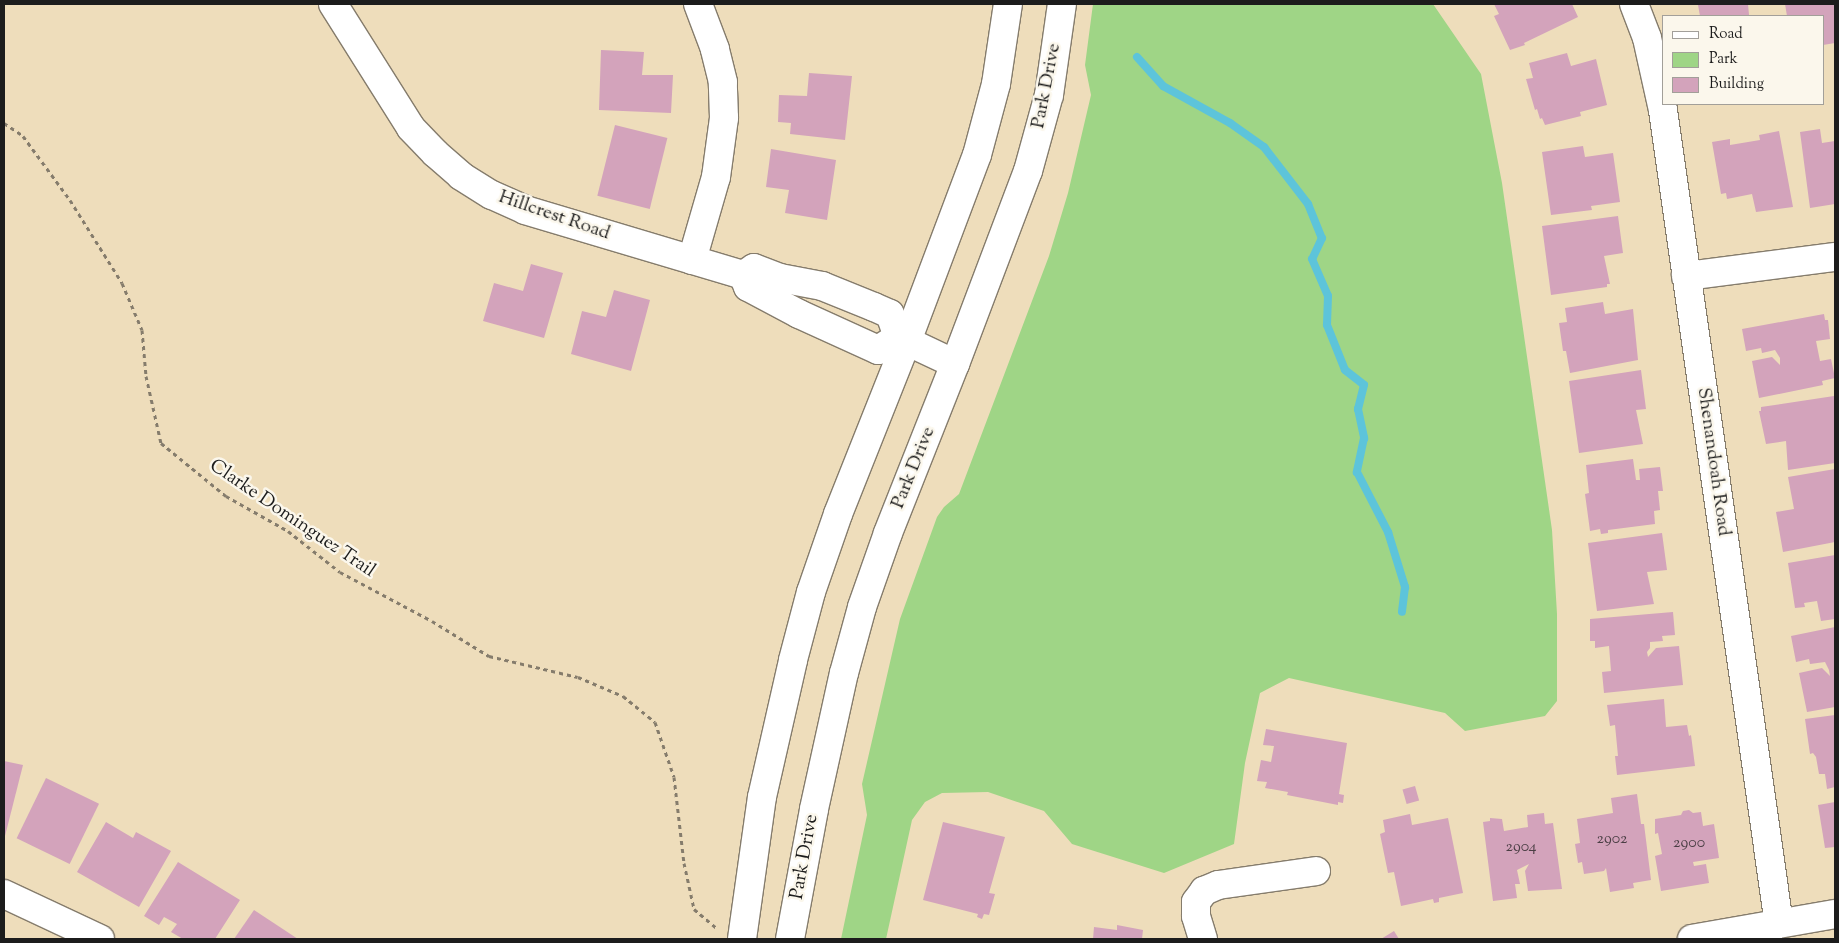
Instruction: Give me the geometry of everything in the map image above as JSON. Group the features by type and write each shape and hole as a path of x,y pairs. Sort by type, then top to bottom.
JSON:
{"street":[{"name":"Hillcrest Road","path":"333,4 411,128 461,176 492,195 525,210 743,276 748,286 798,313 878,350 903,339 890,314 822,286 780,278 754,268 743,276"},
{"path":"692,260 716,176 724,118 723,82 715,48 698,4"},
{"path":"733,935 792,660 811,592 903,339 977,155 996,84 1008,4"},
{"name":"Park Drive","path":"790,939 814,809 844,673 862,607 888,533 956,364 1028,171 1049,95 1062,4"},
{"name":"Shenandoah Road","path":"1634,4 1647,38 1663,110 1779,924"},
{"path":"1686,276 1835,257"},
{"path":"798,313 810,284"},
{"path":"903,339 956,364"},
{"path":"1203,939 1196,916 1196,902 1204,890 1218,885 1316,870"},
{"path":"4,894 100,939"},
{"path":"1692,939 1835,914"}],"path":[{"name":"Clarke Dominguez Trail","path":"4,122 24,136 70,200 122,283 142,330 146,376 161,443 226,496 288,531 340,572 432,621 489,656 578,677 623,696 655,722 674,777 684,863 694,909 711,924 733,935"}],"green space":[{"path":"1093,4 1433,4 1481,74 1502,183 1552,530 1557,614 1557,701 1545,716 1465,731 1445,713 1289,678 1260,693 1245,763 1234,844 1164,873 1072,844 1044,811 988,792 942,793 925,802 912,820 886,939 841,939 867,815 862,784 900,619 937,517 944,507 959,494 1049,256 1068,193 1091,95 1085,65"}],"building":[{"path":"1494,4 1572,4 1578,17 1524,43 1525,45 1510,50 1494,16 1499,14"},
{"path":"1748,4 1749,15 1700,15 1698,5"},
{"path":"1785,4 1835,4 1835,43 1824,45 1824,15 1787,15"},
{"path":"601,50 644,52 642,75 673,75 671,113 599,110"},
{"path":"1567,53 1571,66 1596,59 1607,105 1580,112 1581,116 1545,125 1542,118 1540,119 1537,109 1535,110 1526,79 1533,78 1529,63"},
{"path":"809,73 852,76 845,140 790,134 791,123 778,122 779,95 807,96"},
{"path":"615,125 667,138 650,209 597,196"},
{"path":"1820,129 1822,143 1835,141 1835,204 1810,208 1800,132"},
{"path":"1779,131 1793,207 1756,212 1752,194 1727,199 1726,193 1721,194 1712,142 1730,139 1730,145 1760,140 1759,135"},
{"path":"1583,146 1585,157 1613,153 1620,202 1591,206 1592,210 1551,215 1542,152"},
{"path":"771,149 836,160 827,220 785,213 789,190 766,187"},
{"path":"1618,216 1623,253 1604,256 1610,284 1607,284 1607,287 1551,295 1542,226"},
{"path":"531,264 563,273 544,338 483,321 494,283 523,291"},
{"path":"614,290 650,300 631,371 571,354 582,311 606,317"},
{"path":"1603,302 1605,314 1633,309 1638,360 1570,373 1566,351 1563,351 1559,323 1567,322 1565,308"},
{"path":"1824,314 1825,320 1828,320 1830,339 1816,341 1820,361 1831,359 1835,378 1822,381 1823,385 1759,398 1752,361 1772,357 1780,365 1780,358 1775,350 1762,353 1761,348 1746,351 1742,329"},
{"path":"1641,370 1646,409 1636,410 1643,444 1579,453 1569,381"},
{"path":"1834,396 1835,463 1788,470 1786,441 1766,444 1759,411 1761,411 1761,407"},
{"path":"1633,459 1636,480 1640,480 1639,469 1660,467 1663,491 1658,491 1660,510 1654,511 1655,524 1608,530 1608,533 1601,534 1600,529 1590,531 1585,494 1589,493 1586,465"},
{"path":"1835,469 1835,542 1783,552 1776,512 1794,509 1788,477"},
{"path":"1662,533 1667,570 1647,572 1654,604 1597,611 1588,543"},
{"path":"1835,555 1835,619 1821,621 1817,601 1804,603 1805,607 1795,608 1788,563"},
{"path":"1673,612 1675,635 1662,636 1663,641 1650,642 1650,648 1647,652 1648,657 1656,648 1679,646 1683,685 1604,693 1602,672 1611,671 1609,646 1595,648 1595,641 1590,641 1590,619"},
{"path":"1835,627 1835,707 1807,712 1799,673 1822,668 1830,676 1829,670 1825,662 1810,664 1809,659 1796,662 1791,636"},
{"path":"1664,699 1666,727 1687,725 1689,736 1691,735 1695,766 1617,775 1615,756 1618,756 1615,725 1610,726 1607,705"},
{"path":"1835,715 1835,787 1827,789 1825,774 1819,774 1816,757 1813,753 1810,754 1805,719"},
{"path":"1266,729 1347,743 1339,794 1344,795 1343,803 1338,802 1338,805 1287,795 1288,792 1265,788 1267,782 1257,781 1261,760 1271,762 1274,746 1263,745"},
{"path":"4,761 23,765 4,840"},
{"path":"46,778 99,804 70,864 17,838"},
{"path":"1415,786 1419,800 1407,804 1403,790"},
{"path":"1637,794 1641,824 1644,824 1651,880 1633,883 1634,888 1610,892 1606,868 1604,871 1584,874 1582,862 1578,863 1575,844 1580,843 1577,819 1613,813 1611,798"},
{"path":"1835,802 1835,847 1825,848 1818,805"},
{"path":"1689,810 1693,813 1701,812 1703,826 1714,824 1719,858 1693,862 1694,866 1706,864 1709,883 1661,891 1655,856 1662,854 1658,833 1655,834 1655,819 1681,815 1683,811"},
{"path":"1544,813 1545,824 1553,823 1562,889 1528,891 1525,871 1529,864 1517,870 1520,884 1515,884 1517,898 1493,901 1483,822 1490,821 1490,818 1502,819 1504,831 1528,827 1527,815"},
{"path":"1410,814 1412,825 1448,818 1463,893 1439,898 1439,902 1434,903 1433,899 1401,906 1394,872 1388,873 1380,834 1385,832 1383,820"},
{"path":"106,822 133,838 136,832 171,851 139,907 77,872"},
{"path":"943,822 1005,837 989,893 995,894 989,915 984,914 982,919 977,917 978,914 923,900"},
{"path":"178,862 240,900 215,939 183,939 171,932 177,924 164,917 159,925 144,916"},
{"path":"254,910 298,939 234,939"},
{"path":"1117,925 1143,930 1142,939 1093,939 1094,927 1117,930"},
{"path":"1394,931 1399,939 1381,939"}],"waterway":[{"path":"1137,57 1163,86 1230,123 1264,147 1308,204 1322,238 1312,259 1328,296 1327,325 1345,370 1364,385 1358,409 1364,438 1357,472 1388,532 1405,587 1402,612"}]}
